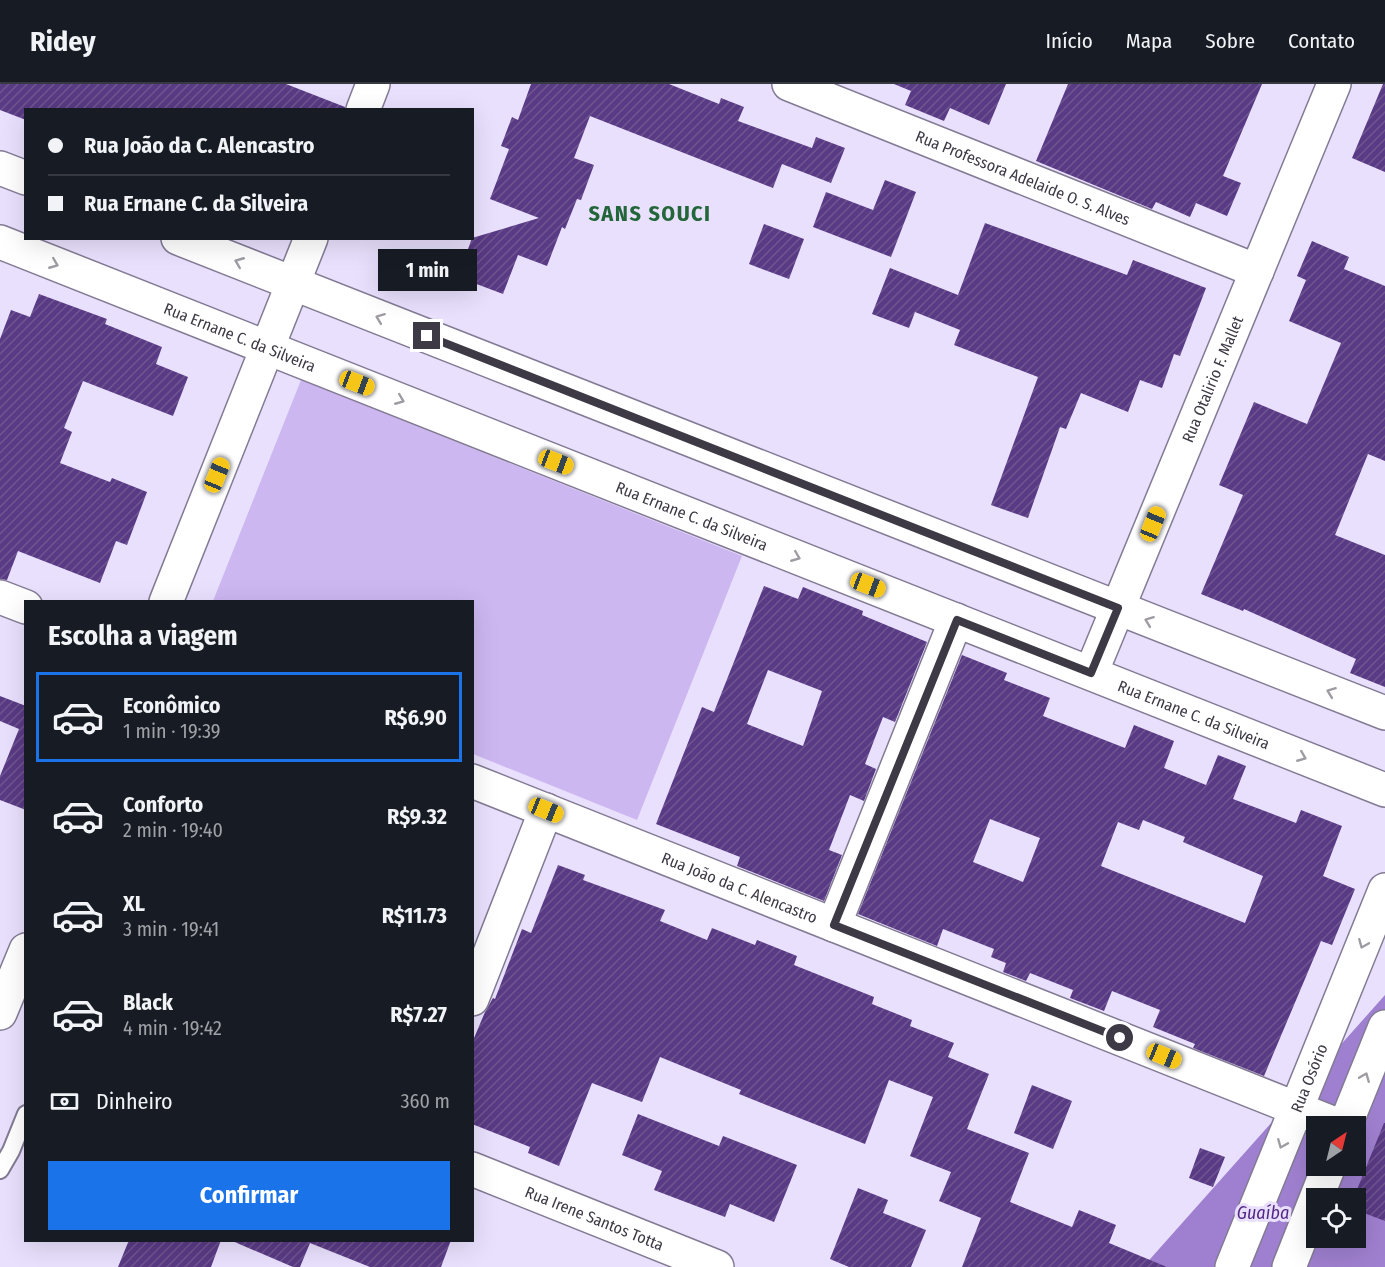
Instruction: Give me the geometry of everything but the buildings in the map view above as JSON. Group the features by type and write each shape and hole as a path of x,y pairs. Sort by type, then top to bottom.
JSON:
{"street":[{"path":"364,108 373,84"},
{"name":"Rua Professora Adelaide O. S. Alves","path":"789,84 1257,272"},
{"name":"Rua Otalirio F. Mallet","path":"1091,673 1334,84"},
{"path":"0,168 24,177"},
{"path":"183,240 1385,713"},
{"path":"167,600 310,240"},
{"name":"Rua Ernane C. da Silveira","path":"0,242 1385,790"},
{"path":"0,597 24,606"},
{"path":"834,925 957,620"},
{"name":"Rua João da C. Alencastro","path":"474,782 1316,1116"},
{"path":"474,994 546,810"},
{"name":"Rua Osório","path":"1232,1267 1385,890"},
{"path":"9,995 24,955"},
{"path":"1349,1116 1385,1027"},
{"name":"Rua Irene Santos Totta","path":"474,1170 717,1267"},
{"path":"1288,1267 1325,1176"}],"lane":[{"path":"0,1170 24,1118"}],"shaded area":[{"path":"301,380 742,556 637,820 474,754 474,600 213,600"}],"water":[{"name":"Guaíba","path":"1385,995 1385,1267 1143,1267"}],"district":[{"name":"SANS SOUCI","path":"650,213"}],"route":[{"path":"427,336 1118,608 1091,673 957,620 834,925 1120,1038"}]}
